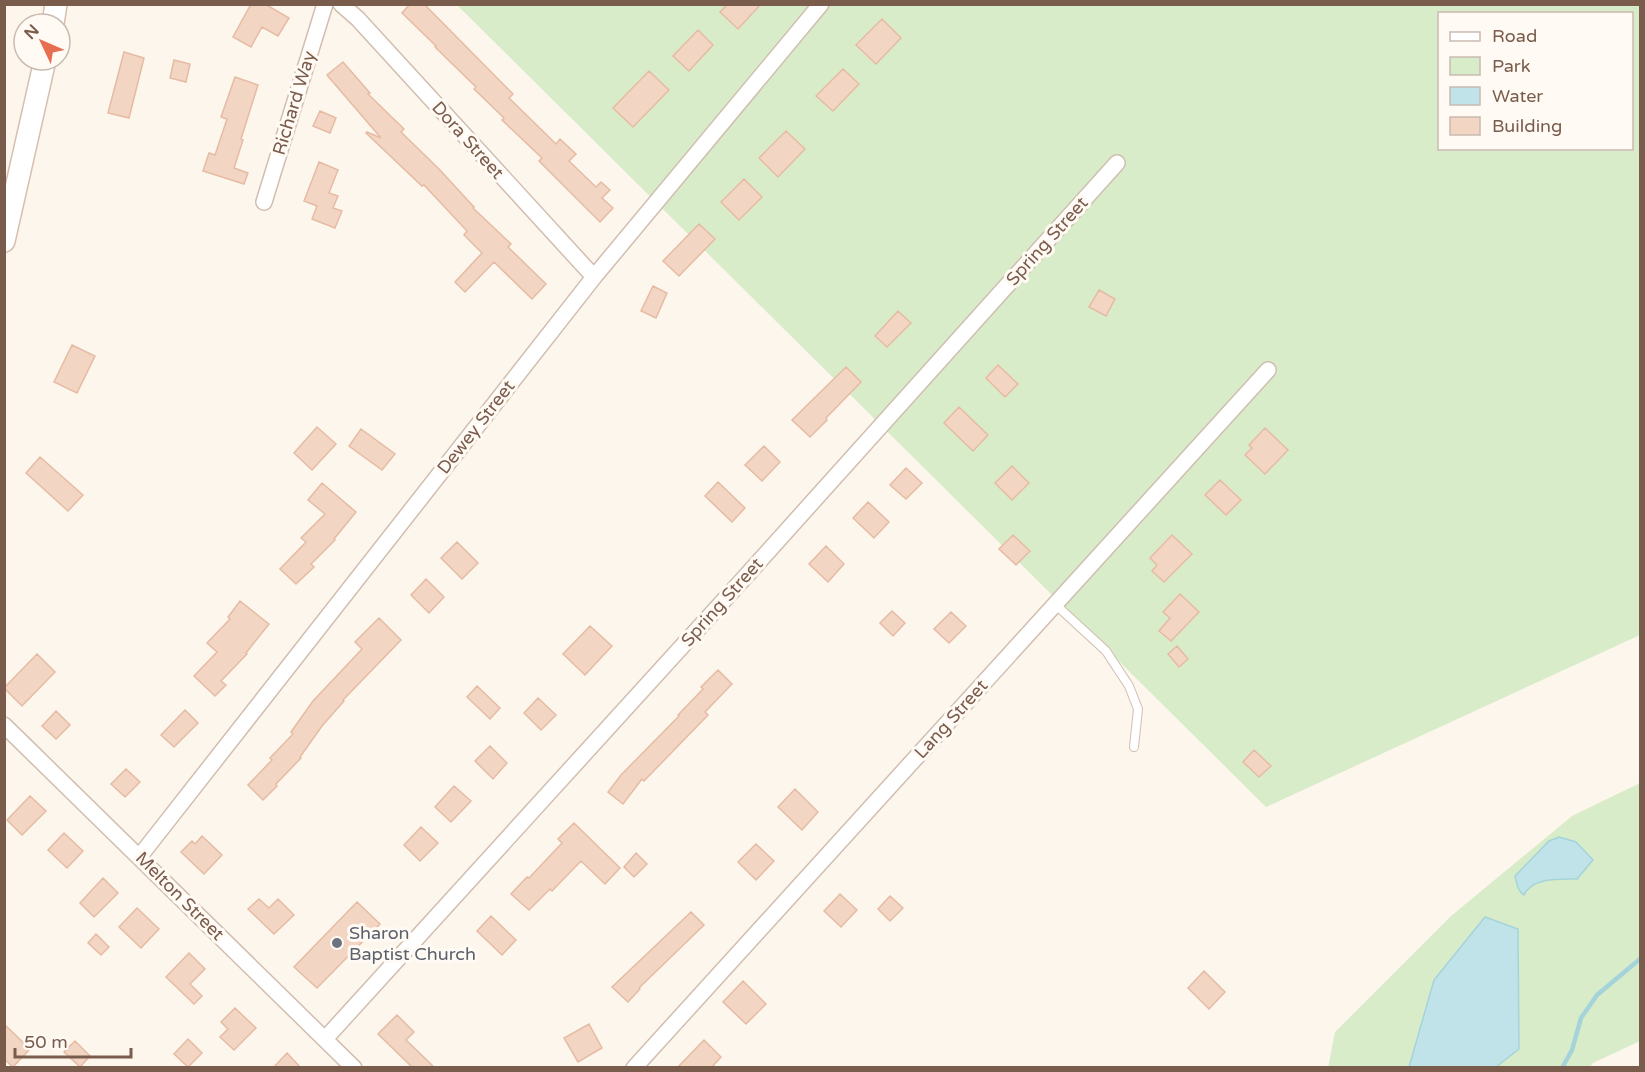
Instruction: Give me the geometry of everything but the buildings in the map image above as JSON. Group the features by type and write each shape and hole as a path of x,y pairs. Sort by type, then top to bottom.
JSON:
{"main road":[{"path":"4,242 42,72"}],"street":[{"name":"Richard Way","path":"264,202 325,4"},
{"name":"Dora Street","path":"341,4 594,277"},
{"name":"Dewey Street","path":"140,856 594,277 821,4"},
{"name":"Spring Street","path":"325,1039 1117,163"},
{"name":"Lang Street","path":"634,1068 1268,370"},
{"name":"Melton Street","path":"4,725 354,1068"}],"lane":[{"path":"1055,604 1106,651 1129,686 1137,709 1134,747"}],"green space":[{"path":"457,5 1640,5 1640,635 1266,807"},
{"path":"1640,783 1640,1041 1593,1063 1590,1067 1328,1068 1335,1032 1451,916 1572,816"}],"water":[{"path":"1559,837 1576,842 1593,860 1577,879 1540,882 1528,889 1524,895 1519,889 1515,876 1549,841"},
{"path":"1485,917 1518,929 1519,1049 1496,1067 1409,1067 1434,980"}],"waterway":[{"path":"1562,1068 1572,1050 1581,1018 1597,995 1640,959"}],"place":[{"name":"Sharon Baptist Church","path":"337,943"}]}
